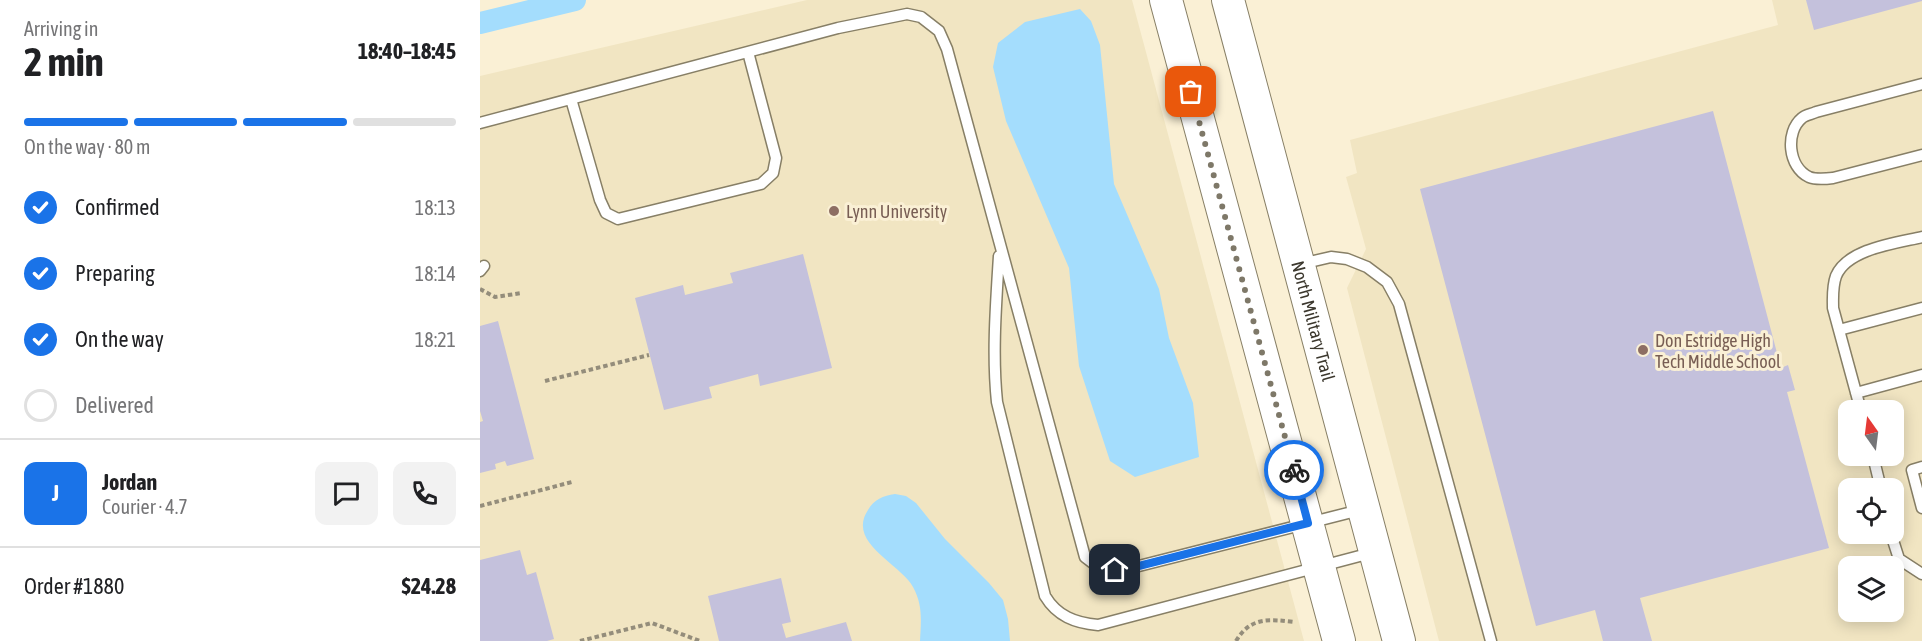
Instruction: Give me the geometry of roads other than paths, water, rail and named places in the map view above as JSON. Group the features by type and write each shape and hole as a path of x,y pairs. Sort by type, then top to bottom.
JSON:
{"main road":[{"path":"1166,0 1339,641"},
{"name":"North Military Trail","path":"1228,0 1398,641"}],"lane":[{"path":"480,123 838,28 907,14 921,17 939,31 947,49 1085,557 1102,570 1127,569 1363,509"},
{"path":"571,99 600,200 606,213 618,219 761,184 773,173 777,158 748,52"},
{"path":"1922,84 1816,112 1802,118 1791,136 1793,155 1797,165 1803,173 1821,179 1833,178 1922,155"},
{"path":"1858,400 1833,308 1832,291 1836,275 1857,255 1922,237"},
{"path":"999,244 995,352 997,402 1045,596 1058,613 1085,624 1098,625 1375,552"},
{"path":"1298,264 1331,257 1347,259 1367,267 1387,282 1399,304 1491,641"},
{"path":"1839,330 1922,308"},
{"path":"1856,393 1922,375"},
{"path":"1922,467 1912,470 1922,508"},
{"path":"1894,544 1899,559 1922,574"}],"water":[{"path":"1080,9 1091,21 1100,45 1114,184 1159,289 1169,338 1193,403 1199,457 1135,477 1110,461 1079,366 1069,268 1006,121 993,67 998,43 1025,22"},
{"path":"895,494 906,496 916,503 945,539 1003,600 1010,641 920,641 920,607 913,587 907,578 869,543 864,533 863,522 870,506 879,499"}],"waterway":[{"path":"480,23 575,0"}],"place":[{"name":"Lynn University","path":"834,211"},
{"name":"Don Estridge High Tech Middle School","path":"1643,350"}]}
